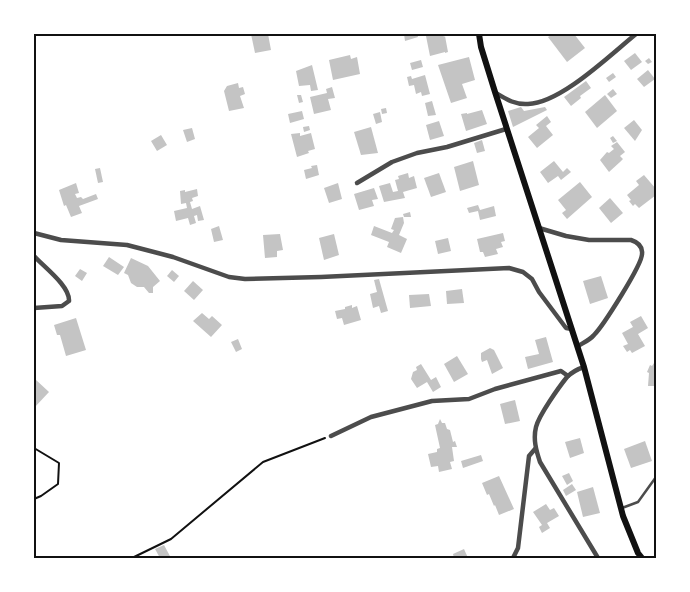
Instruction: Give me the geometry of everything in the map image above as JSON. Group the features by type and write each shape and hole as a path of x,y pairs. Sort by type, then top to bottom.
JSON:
{"main road":[{"path":"479,34 494,92 578,346 621,509 638,553 642,558"}],"street":[{"path":"494,92 510,102 528,104 552,98 580,80 636,34"},
{"path":"356,183 400,159 506,129"},
{"path":"539,228 588,240 631,240 636,242 642,250 636,272 615,304 594,335 578,346"},
{"path":"34,234 60,240 127,245 173,257 229,277 245,279 330,277 509,268 523,272 532,278 539,292 566,328 572,328"},
{"path":"34,256 68,292 69,301 62,306 34,308"},
{"path":"584,367 568,376 541,415 536,426 534,439 535,450 540,462 598,558"},
{"path":"331,436 371,416 414,405 432,401 469,399 495,389 561,371 568,376"},
{"path":"513,558 518,548 530,456 535,450"}],"lane":[{"path":"621,509 638,502 656,476"}],"path":[{"path":"132,558 171,539 262,462 331,436"},
{"path":"34,448 59,463 58,484 41,496 34,498"}],"building":[{"path":"251,34 268,34 271,50 255,53"},
{"path":"404,34 417,34 418,37 405,41"},
{"path":"443,34 445,36 448,52 430,56 426,36"},
{"path":"553,34 574,34 585,48 567,62 548,37"},
{"path":"635,53 642,62 631,70 624,61"},
{"path":"350,55 351,59 357,57 360,74 333,80 329,60"},
{"path":"469,57 475,80 462,84 467,98 451,103 438,65"},
{"path":"649,58 652,62 648,64 645,61"},
{"path":"421,60 423,67 412,70 410,63"},
{"path":"312,65 318,90 311,91 310,85 299,86 296,71"},
{"path":"648,70 655,79 644,87 637,79"},
{"path":"613,73 616,77 609,82 606,78"},
{"path":"425,75 430,94 422,96 421,92 416,94 414,85 409,86 407,77 411,76 412,79"},
{"path":"586,81 591,88 571,106 564,97"},
{"path":"238,83 239,88 243,87 245,94 240,96 244,108 229,111 224,91 227,86"},
{"path":"332,87 335,98 328,99 331,110 314,114 310,97 327,93 326,89"},
{"path":"613,89 617,94 611,98 607,94"},
{"path":"297,95 301,95 303,102 299,103"},
{"path":"605,95 617,111 597,128 585,112"},
{"path":"432,101 436,115 428,116 425,103"},
{"path":"521,107 524,111 545,107 547,110 513,127 508,111"},
{"path":"386,108 387,113 382,114 381,109"},
{"path":"482,110 487,124 466,131 461,114"},
{"path":"302,111 304,119 290,123 288,114"},
{"path":"380,112 382,122 376,124 373,114"},
{"path":"547,116 551,122 546,126 553,135 537,148 528,137 539,128 536,125"},
{"path":"634,120 642,130 635,141 624,128"},
{"path":"439,121 444,136 430,140 426,125"},
{"path":"309,126 310,130 304,132 303,127"},
{"path":"371,127 378,153 361,155 354,132"},
{"path":"192,128 195,139 187,142 183,130"},
{"path":"300,133 300,136 311,133 315,149 297,157 291,134"},
{"path":"161,135 167,145 157,151 151,141"},
{"path":"613,136 617,141 613,143 610,138"},
{"path":"482,140 485,151 477,153 474,143"},
{"path":"617,142 625,152 620,156 623,159 609,172 600,160 607,152 609,153 614,149 611,146"},
{"path":"473,161 479,185 460,191 454,167"},
{"path":"554,161 563,172 567,168 571,172 561,180 558,176 548,183 540,172"},
{"path":"317,165 319,175 306,179 304,170"},
{"path":"100,168 103,182 98,183 95,169"},
{"path":"408,173 409,178 414,176 417,188 403,192 405,198 384,202 379,186 390,183 393,192 398,191 395,180 399,179 398,176"},
{"path":"439,173 446,192 431,197 424,178"},
{"path":"644,175 656,189 656,195 639,208 635,204 633,206 627,195 639,185 636,181"},
{"path":"580,182 592,197 567,219 562,213 566,210 558,200"},
{"path":"76,183 79,193 75,194 77,198 81,197 83,199 96,194 98,199 79,206 82,213 71,217 66,205 64,206 59,190"},
{"path":"338,183 342,199 329,203 324,188"},
{"path":"374,188 378,199 372,200 374,206 359,210 354,194"},
{"path":"197,189 198,196 192,198 193,201 190,202 192,209 200,206 204,220 198,221 197,215 194,216 196,223 190,225 188,218 176,221 174,211 187,208 186,203 181,204 180,191 185,190 185,192"},
{"path":"610,198 623,213 611,223 599,208"},
{"path":"478,205 480,210 494,206 496,216 480,220 478,211 469,213 467,208"},
{"path":"410,212 411,217 404,217 403,214"},
{"path":"403,217 404,223 399,235 407,239 401,253 387,247 389,242 371,235 374,226 392,233 394,230 391,229 395,218"},
{"path":"219,226 223,240 214,242 211,229"},
{"path":"503,233 505,241 501,242 503,247 496,249 498,254 485,257 483,252 480,252 477,239"},
{"path":"280,234 283,250 277,251 277,257 265,258 263,235"},
{"path":"334,234 339,255 324,260 319,238"},
{"path":"448,238 451,251 438,254 435,241"},
{"path":"109,257 124,267 118,275 103,266"},
{"path":"131,258 148,266 160,281 153,287 153,293 149,293 144,287 137,287 131,283 128,275 124,273"},
{"path":"80,269 87,273 82,281 75,276"},
{"path":"172,270 179,276 174,282 167,276"},
{"path":"601,276 608,298 590,304 583,281"},
{"path":"379,279 388,311 381,313 379,306 373,308 370,294 377,292 374,280"},
{"path":"193,281 203,290 194,300 184,291"},
{"path":"462,289 464,303 447,304 446,291"},
{"path":"429,294 431,306 410,308 409,295"},
{"path":"352,305 352,308 357,306 361,320 344,325 342,318 337,319 335,311"},
{"path":"202,313 209,319 212,316 222,325 211,337 193,321"},
{"path":"641,316 648,328 638,334 645,346 632,353 630,350 627,352 623,346 628,344 622,333 633,327 630,322"},
{"path":"76,318 86,350 66,356 60,335 57,335 54,325"},
{"path":"546,337 553,362 528,369 525,357 539,354 535,340"},
{"path":"238,339 242,349 236,352 231,342"},
{"path":"490,348 494,350 503,368 492,374 487,360 482,362 481,359 481,353"},
{"path":"457,356 468,374 454,382 444,364"},
{"path":"656,360 656,386 648,386 649,373 647,372 650,365 652,366"},
{"path":"421,364 431,380 436,377 441,387 433,392 427,382 417,388 411,379 413,372 417,370 416,367"},
{"path":"34,380 49,392 34,408"},
{"path":"515,400 520,421 505,424 500,404"},
{"path":"440,419 442,423 445,423 447,429 450,430 453,442 455,441 457,447 452,447 454,461 450,462 452,469 439,472 438,466 431,467 428,454 437,452 437,449 440,448 435,425 438,424"},
{"path":"580,438 584,453 570,458 565,442"},
{"path":"645,441 652,461 631,468 624,449"},
{"path":"481,455 483,461 463,468 461,461"},
{"path":"569,473 573,481 567,485 562,476"},
{"path":"499,476 514,509 499,515 482,483"},
{"path":"572,484 576,490 566,496 563,490"},
{"path":"593,487 600,513 583,517 577,492"},
{"path":"546,504 550,510 554,508 559,516 547,523 550,528 542,533 539,527 542,525 533,512"},
{"path":"164,545 171,558 160,558 155,549"},
{"path":"464,549 468,558 454,558 453,554"}]}
